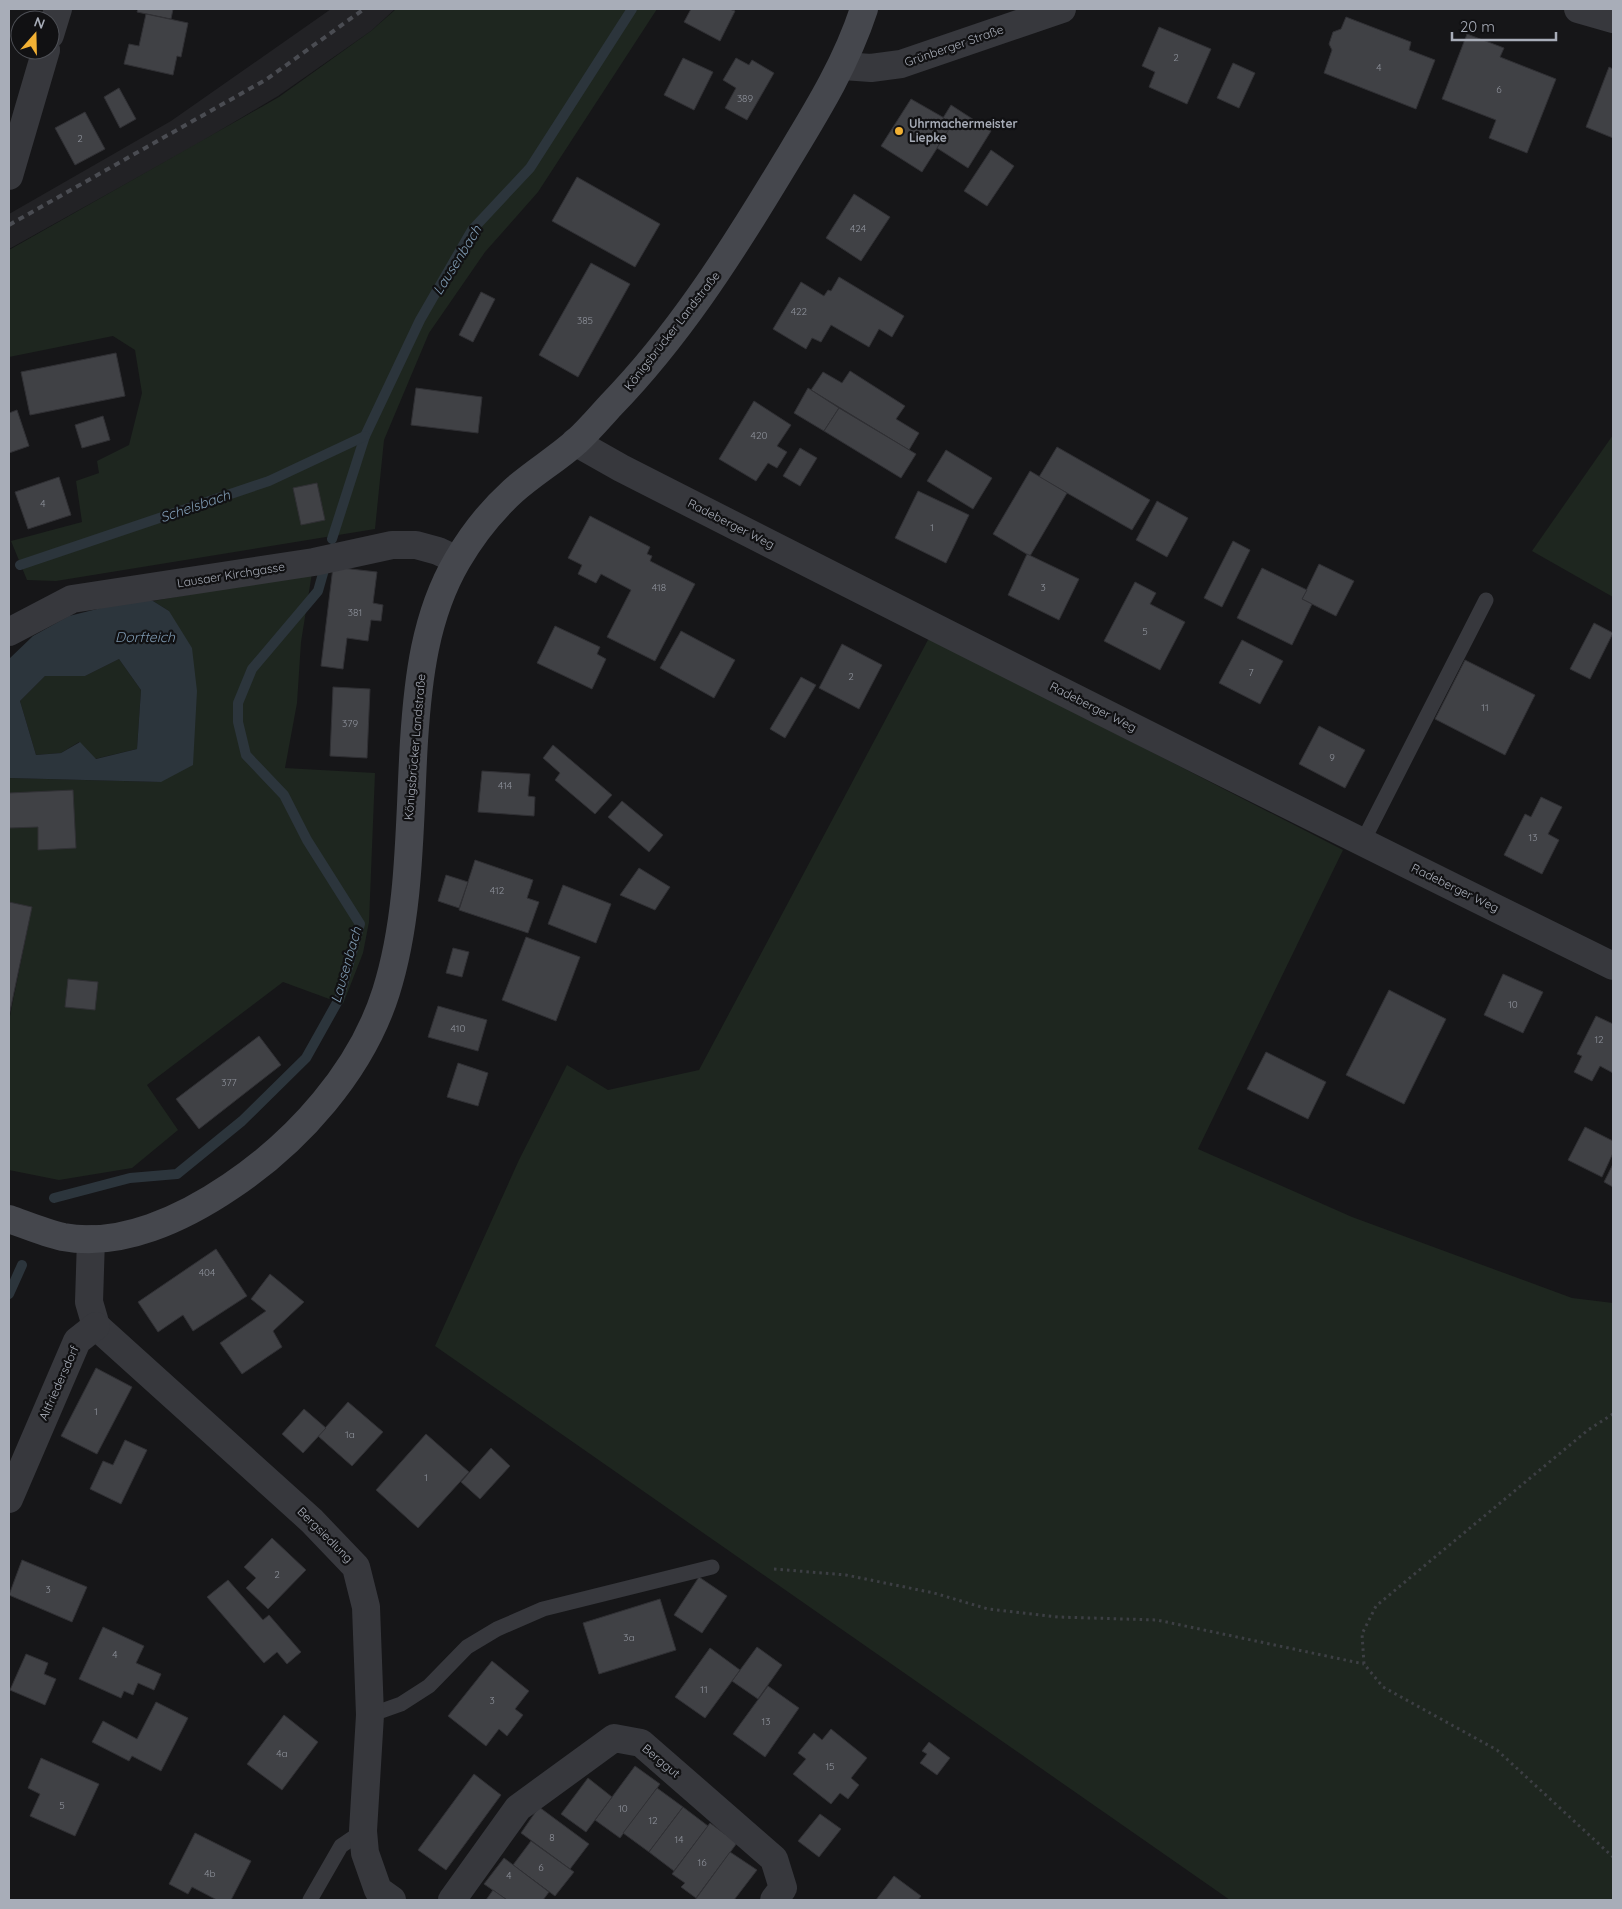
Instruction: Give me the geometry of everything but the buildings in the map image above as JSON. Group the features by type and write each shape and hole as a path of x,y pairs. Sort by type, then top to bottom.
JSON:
{"main road":[{"name":"Königsbrücker Landstraße","path":"9,1219 62,1237 91,1239 144,1230 188,1212 252,1172 299,1128 337,1085 363,1044 385,994 396,951 404,900 417,698 424,653 430,622 438,599 457,560 479,526 512,492 576,442 638,378 722,266 843,66 864,9"}],"street":[{"name":"Grünberger Straße","path":"843,66 871,68 901,64 1062,9"},
{"path":"1578,9 1613,19"},
{"path":"9,176 43,60"},
{"name":"Radeberger Weg","path":"576,442 673,495 1362,843 1613,966"},
{"name":"Lausaer Kirchgasse","path":"9,632 72,599 314,562 392,545 416,545 438,551 457,560"},
{"path":"91,1239 88,1302 96,1326"},
{"name":"Altfriedersdorf","path":"9,1499 77,1341 96,1326"},
{"name":"Bergsiedlung","path":"96,1326 312,1521 356,1567 366,1607 370,1715 363,1831 365,1853 378,1890 392,1900"},
{"name":"Berggut","path":"452,1900 518,1808 614,1738 642,1743 774,1859 783,1888 774,1900"}],"lane":[{"path":"1362,843 1486,600"},
{"path":"370,1715 401,1704 429,1686 467,1647 497,1629 543,1609 712,1567"},
{"path":"310,1900 341,1846 363,1831"}],"path":[{"path":"1613,1414 1588,1430 1376,1606 1362,1634 1364,1664 1383,1687 1497,1750 1613,1857"},
{"path":"774,1568 846,1575 934,1593 988,1609 1058,1617 1157,1620 1364,1664"}],"shaded area":[{"path":"331,9 395,9 371,31 278,96 194,146 9,249 9,214 171,121"},
{"path":"396,9 657,9 538,192 485,252 429,333 384,440 375,529 56,581 27,580 11,541 82,522 76,481 99,473 97,461 129,445 142,393 135,350 113,336 9,357 9,250 279,97 371,31"},
{"path":"1613,435 1613,597 1532,551"},
{"path":"312,573 301,642 297,703 285,768 375,773 369,922 363,953 343,1004 283,982 147,1085 178,1130 132,1168 59,1180 9,1170 9,1021 32,907 9,902 9,778 161,782 169,611 153,601"},
{"path":"929,638 1343,850 1198,1149 1352,1217 1572,1298 1613,1303 1613,1900 1230,1900 435,1346 519,1160 567,1065 608,1090 699,1070"},
{"path":"119,659 141,690 137,749 95,759 79,742 61,753 36,755 20,701 45,676 85,676"}],"water":[{"name":"Dorfteich","path":"129,601 153,601 169,611 192,648 197,691 193,765 161,782 9,778 9,659 33,636 69,616","holes":["119,659 141,690 137,749 96,759 80,742 61,753 36,755 20,701 45,676 85,676"]}],"waterway":[{"name":"Lausenbach","path":"332,539 365,436 420,320 472,230 530,168 632,9"},
{"name":"Schelsbach","path":"20,565 269,481 365,436"},
{"name":"Lausenbach","path":"54,1198 130,1178 177,1174 242,1121 306,1058 339,999 360,924 307,840 284,795 246,755 238,722 238,703 252,669 318,591 324,570"},
{"name":"Lausenbach","path":"9,1294 22,1265"}],"railway":[{"path":"9,225 267,79 364,9"}],"place":[{"name":"Uhrmachermeister Liepke","path":"899,131"}]}
